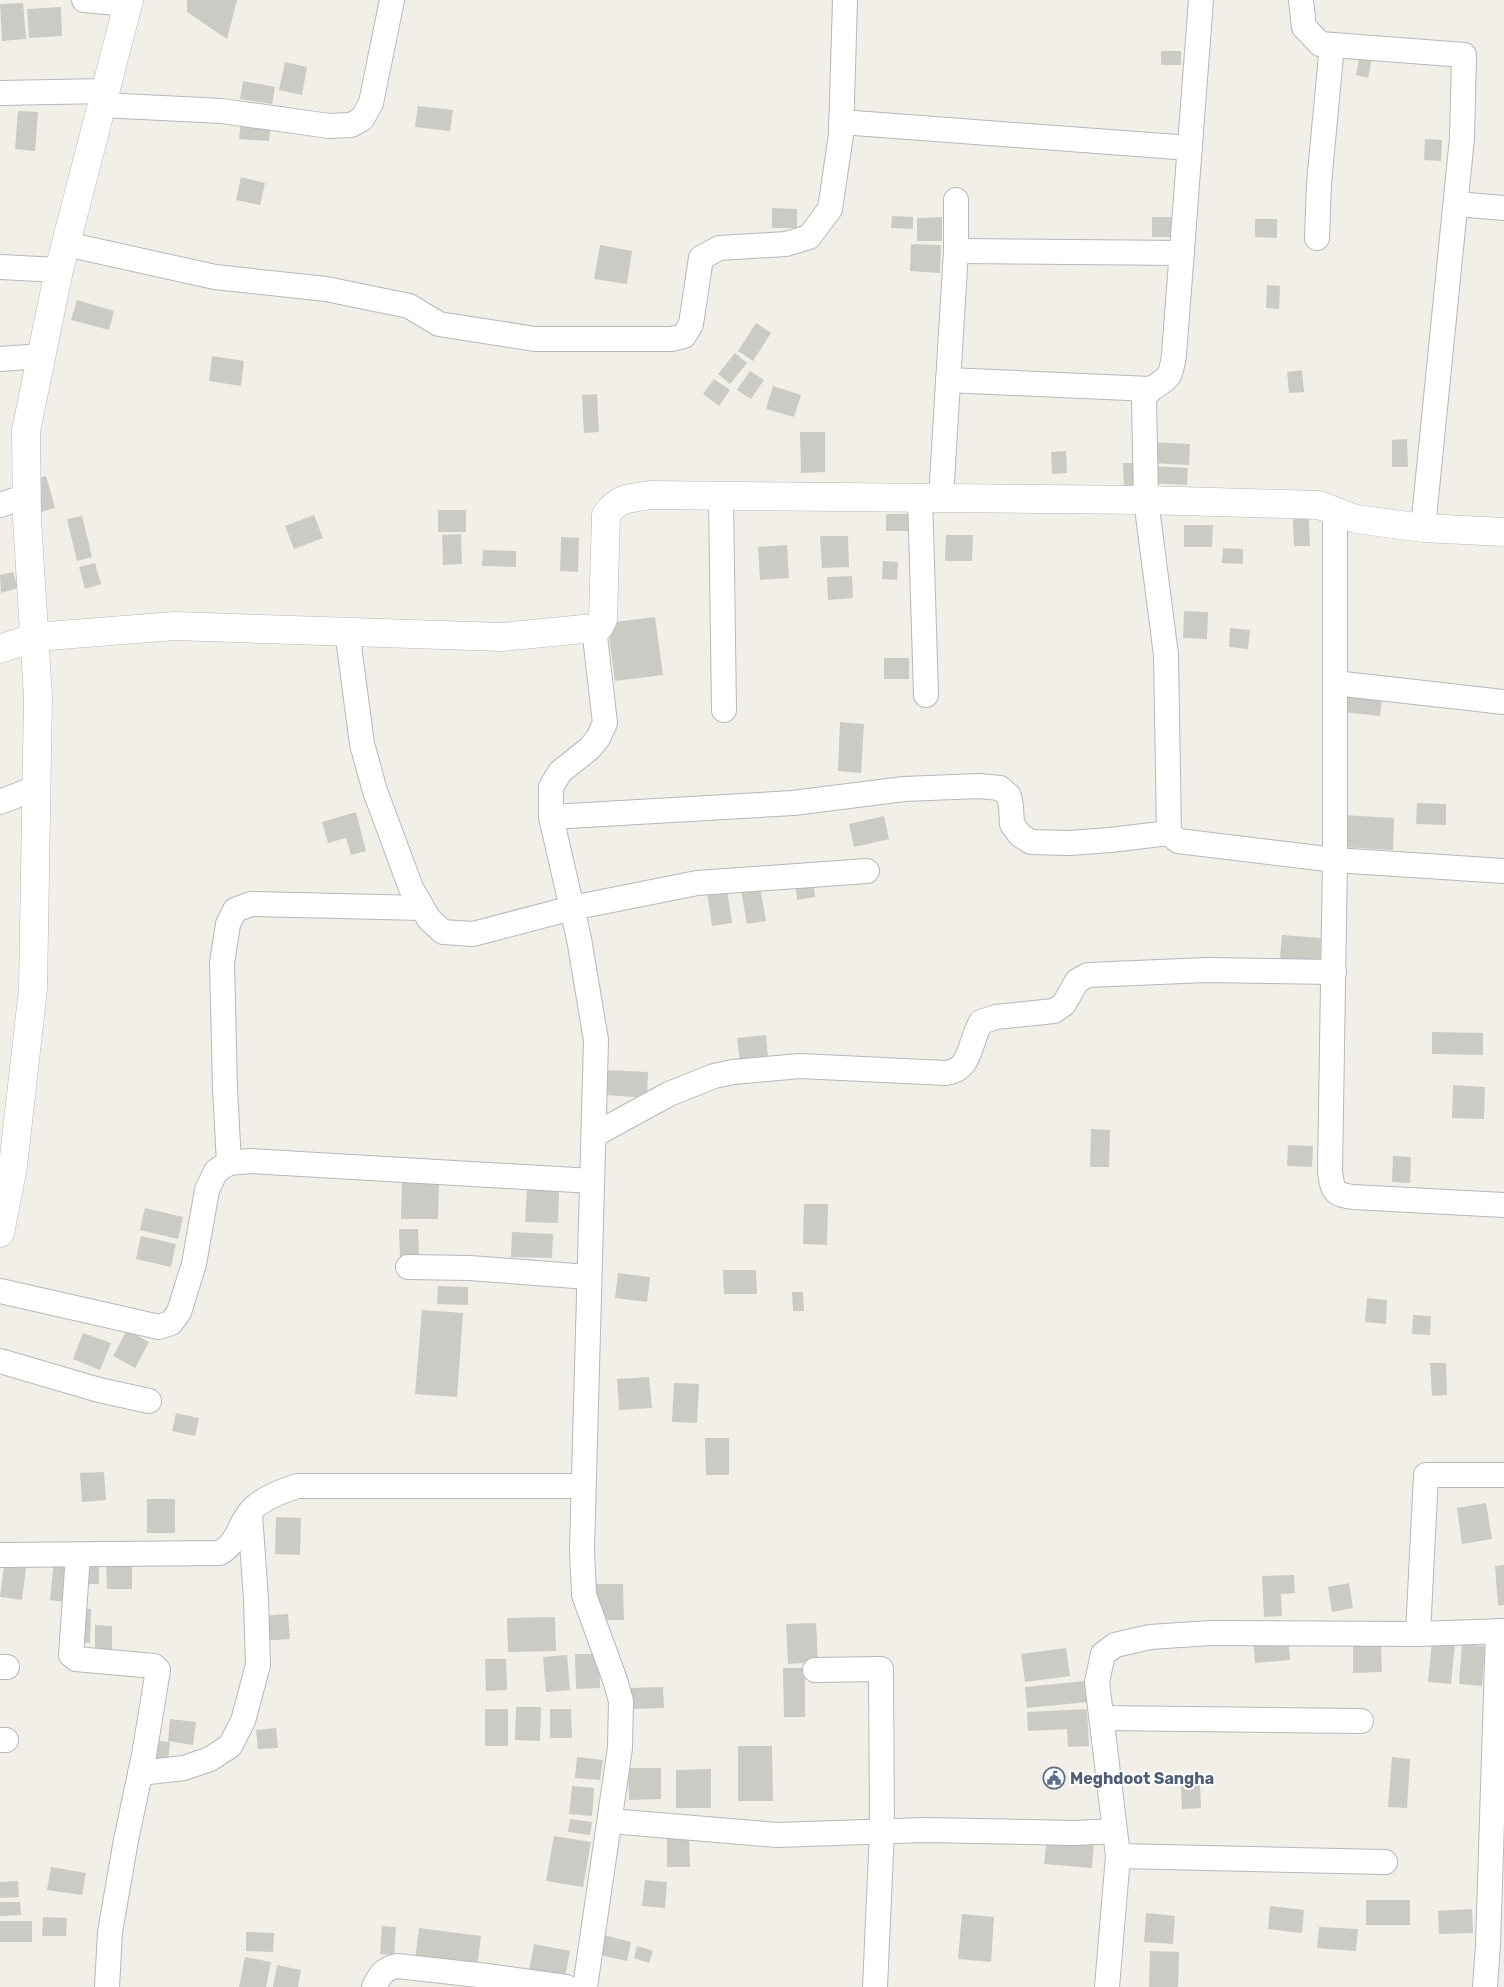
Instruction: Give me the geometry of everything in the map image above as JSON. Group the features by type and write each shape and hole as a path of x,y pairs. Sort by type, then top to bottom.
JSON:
{"street":[{"path":"0,1233 4,1191 13,1166 33,989 38,697 29,552 26,431 63,257 129,2 84,0"},
{"path":"0,93 104,98 222,111 329,126 351,125 362,119 371,102 392,0"},
{"path":"0,267 63,257 326,289 409,306 438,324 535,339 672,339 684,336 691,324 701,258 719,248 786,244 809,237 830,209 841,122 845,0"},
{"path":"1201,0 1174,355 1170,374 1150,389 1144,400 1146,500 1166,655 1169,833 1178,841 1335,860 1504,871"},
{"path":"1301,0 1304,28 1320,44 1464,55 1462,138 1423,528"},
{"path":"1318,238 1319,183 1332,45"},
{"path":"841,122 1190,148"},
{"path":"926,695 931,498 948,380 956,251 956,200"},
{"path":"1456,204 1504,208"},
{"path":"956,251 1182,253"},
{"path":"0,359 41,356"},
{"path":"948,380 1150,389"},
{"path":"0,648 34,637 175,626 502,637 599,627 603,619 606,515 614,504 620,500 650,495 1146,500 1319,505 1356,519 1423,528 1504,532"},
{"path":"721,497 724,710"},
{"path":"0,505 27,507"},
{"path":"1335,511 1335,860 1330,1172 1335,1192 1353,1197 1504,1205"},
{"path":"585,1987 620,1748 621,1701 584,1595 582,1550 583,1486 596,1040 579,939 551,817 551,787 560,772 590,748 598,738 605,723 594,628"},
{"path":"346,631 362,744 375,791 411,888 429,919 443,932 473,934 572,908 697,883 867,871"},
{"path":"1335,683 1504,702"},
{"path":"551,817 793,804 904,789 979,786 1000,788 1009,796 1012,824 1020,835 1031,842 1110,840 1169,833"},
{"path":"0,802 36,788"},
{"path":"230,1163 225,1088 222,963 228,924 235,910 251,904 422,908"},
{"path":"594,1135 669,1094 714,1076 734,1072 800,1066 955,1072 964,1064 974,1033 981,1022 996,1018 1054,1011 1064,1004 1077,981 1088,976 1207,970 1334,972"},
{"path":"0,1291 159,1327 171,1324 179,1312 194,1264 207,1190 216,1171 230,1163 250,1161 592,1181"},
{"path":"408,1267 470,1268 588,1277"},
{"path":"0,1362 99,1390 149,1401"},
{"path":"1418,1634 1426,1475 1504,1475"},
{"path":"0,1555 220,1553 236,1538 250,1512 279,1492 297,1486 583,1486"},
{"path":"140,1773 184,1768 210,1759 230,1746 243,1721 258,1664 250,1512"},
{"path":"78,1555 70,1656 76,1659 154,1666 158,1670 110,1932 107,1987"},
{"path":"1107,1987 1118,1856 1103,1718 1097,1682 1103,1654 1115,1645 1150,1637 1233,1632 1418,1634 1501,1631 1499,1756 1485,1987"},
{"path":"816,1670 881,1669 882,1831 874,1987"},
{"path":"1103,1718 1361,1721"},
{"path":"610,1821 777,1835 882,1831 1115,1831"},
{"path":"1118,1856 1385,1862"},
{"path":"374,1987 380,1974 387,1968 397,1966 566,1987"}],"building":[{"path":"187,0 237,0 227,39 187,12"},
{"path":"23,3 26,39 2,41 0,4"},
{"path":"61,7 62,36 29,38 27,9"},
{"path":"1361,50 1373,52 1368,78 1356,75"},
{"path":"1161,51 1181,51 1181,65 1161,65"},
{"path":"285,62 307,67 302,95 279,90"},
{"path":"243,81 275,87 272,104 240,99"},
{"path":"418,106 453,110 450,131 415,127"},
{"path":"18,111 38,112 35,151 15,149"},
{"path":"241,119 271,121 269,141 239,139"},
{"path":"1425,139 1442,140 1441,161 1424,160"},
{"path":"241,177 265,183 260,205 236,200"},
{"path":"772,208 797,209 797,228 772,228"},
{"path":"892,216 913,217 913,229 891,228"},
{"path":"942,217 942,241 917,241 917,218"},
{"path":"1152,217 1171,217 1171,237 1152,237"},
{"path":"1255,219 1277,219 1277,238 1255,237"},
{"path":"911,244 941,245 940,273 910,271"},
{"path":"600,245 632,251 627,284 594,279"},
{"path":"1267,285 1280,286 1279,309 1266,308"},
{"path":"77,300 114,311 109,330 71,320"},
{"path":"756,323 771,333 753,361 738,351"},
{"path":"735,353 747,363 730,384 718,374"},
{"path":"212,356 244,361 241,386 209,381"},
{"path":"1302,370 1304,392 1289,393 1287,372"},
{"path":"750,371 764,380 751,399 737,390"},
{"path":"714,379 730,390 719,406 703,394"},
{"path":"773,386 801,395 794,417 766,409"},
{"path":"597,394 599,432 584,433 582,395"},
{"path":"800,432 825,432 825,472 801,473"},
{"path":"1407,439 1408,467 1392,467 1392,440"},
{"path":"1152,442 1190,444 1189,465 1151,463"},
{"path":"1066,451 1067,473 1052,474 1051,452"},
{"path":"1123,463 1142,463 1143,486 1124,486"},
{"path":"1151,466 1188,468 1187,485 1150,483"},
{"path":"46,476 55,508 38,513 29,481"},
{"path":"438,510 466,510 466,532 438,532"},
{"path":"886,514 908,514 908,531 886,531"},
{"path":"314,515 323,538 294,549 285,526"},
{"path":"82,516 92,557 77,561 67,519"},
{"path":"1293,519 1309,519 1310,546 1294,546"},
{"path":"1184,525 1213,525 1212,547 1184,547"},
{"path":"461,534 462,564 443,565 442,535"},
{"path":"946,535 973,535 972,561 945,561"},
{"path":"820,536 848,536 849,567 822,568"},
{"path":"561,537 579,538 578,572 560,571"},
{"path":"787,545 789,578 760,580 758,547"},
{"path":"1223,548 1243,549 1243,564 1222,563"},
{"path":"483,550 516,551 516,567 482,566"},
{"path":"883,561 898,562 897,580 882,579"},
{"path":"95,563 101,584 85,589 79,567"},
{"path":"13,572 18,588 1,593 0,575"},
{"path":"852,576 853,598 828,600 827,577"},
{"path":"1184,611 1208,612 1207,639 1183,638"},
{"path":"655,617 663,675 615,681 607,623"},
{"path":"1230,628 1250,630 1248,649 1229,647"},
{"path":"884,658 909,658 909,679 884,679"},
{"path":"1347,688 1383,692 1380,716 1344,712"},
{"path":"840,722 864,724 861,773 838,771"},
{"path":"1417,803 1446,804 1446,825 1416,824"},
{"path":"356,812 366,851 351,855 346,838 328,843 322,822"},
{"path":"1343,815 1394,818 1393,850 1341,847"},
{"path":"884,816 889,839 854,847 849,824"},
{"path":"813,879 815,897 797,900 795,881"},
{"path":"760,887 766,921 747,924 741,890"},
{"path":"727,889 732,923 712,926 707,892"},
{"path":"1282,935 1321,938 1320,962 1280,959"},
{"path":"1432,1032 1483,1033 1483,1055 1432,1054"},
{"path":"766,1035 768,1058 740,1061 737,1038"},
{"path":"606,1070 648,1072 647,1098 605,1095"},
{"path":"1453,1085 1485,1087 1484,1119 1452,1118"},
{"path":"1091,1129 1110,1130 1109,1167 1090,1167"},
{"path":"1288,1145 1313,1146 1312,1167 1287,1166"},
{"path":"1393,1156 1411,1157 1410,1183 1392,1182"},
{"path":"402,1182 439,1182 438,1219 401,1219"},
{"path":"527,1189 559,1190 558,1223 525,1222"},
{"path":"804,1204 828,1204 827,1245 803,1244"},
{"path":"145,1208 183,1217 178,1239 140,1230"},
{"path":"399,1229 418,1229 419,1258 400,1259"},
{"path":"512,1232 553,1234 552,1258 511,1257"},
{"path":"141,1236 176,1244 171,1267 136,1259"},
{"path":"723,1270 756,1270 757,1294 724,1294"},
{"path":"618,1273 650,1277 647,1302 615,1298"},
{"path":"438,1286 468,1287 468,1305 437,1304"},
{"path":"792,1292 803,1292 804,1311 793,1311"},
{"path":"1367,1298 1387,1300 1386,1324 1365,1322"},
{"path":"422,1310 463,1313 457,1397 415,1394"},
{"path":"1413,1315 1431,1316 1430,1335 1412,1334"},
{"path":"127,1330 149,1342 135,1368 113,1356"},
{"path":"83,1333 111,1343 100,1370 73,1359"},
{"path":"1430,1363 1446,1363 1447,1395 1432,1396"},
{"path":"649,1377 652,1408 619,1410 617,1379"},
{"path":"674,1383 699,1384 697,1423 672,1422"},
{"path":"176,1413 199,1418 195,1436 172,1431"},
{"path":"705,1438 729,1438 729,1475 706,1475"},
{"path":"104,1472 106,1500 82,1502 80,1473"},
{"path":"147,1499 175,1499 175,1533 147,1533"},
{"path":"1486,1503 1492,1539 1462,1544 1457,1508"},
{"path":"276,1517 301,1518 300,1555 275,1554"},
{"path":"82,1556 99,1556 99,1584 82,1584"},
{"path":"106,1556 132,1556 132,1589 107,1589"},
{"path":"5,1558 27,1561 22,1600 0,1597"},
{"path":"54,1558 71,1560 66,1602 50,1600"},
{"path":"1504,1565 1504,1605 1498,1606 1495,1566"},
{"path":"1294,1575 1295,1593 1281,1594 1282,1616 1264,1617 1262,1576"},
{"path":"1349,1583 1353,1608 1332,1612 1328,1587"},
{"path":"596,1584 623,1584 624,1620 596,1620"},
{"path":"74,1608 91,1609 90,1643 73,1642"},
{"path":"288,1614 290,1639 262,1641 261,1616"},
{"path":"555,1617 556,1651 508,1652 507,1618"},
{"path":"816,1623 818,1662 788,1664 786,1624"},
{"path":"95,1625 112,1626 112,1655 95,1655"},
{"path":"1288,1635 1290,1660 1255,1663 1253,1638"},
{"path":"1432,1641 1455,1643 1451,1684 1428,1682"},
{"path":"1381,1644 1382,1672 1353,1673 1353,1645"},
{"path":"1462,1644 1485,1646 1482,1686 1459,1684"},
{"path":"1066,1648 1070,1676 1025,1682 1021,1654"},
{"path":"575,1654 599,1654 600,1688 576,1689"},
{"path":"567,1655 570,1690 546,1692 543,1657"},
{"path":"485,1659 506,1659 507,1690 486,1691"},
{"path":"783,1668 805,1668 805,1717 784,1717"},
{"path":"1085,1681 1087,1702 1027,1708 1025,1687"},
{"path":"663,1687 664,1708 631,1709 630,1688"},
{"path":"516,1707 541,1707 540,1741 515,1740"},
{"path":"485,1709 508,1709 508,1746 485,1746"},
{"path":"550,1709 571,1709 572,1738 550,1738"},
{"path":"1087,1709 1089,1746 1068,1747 1067,1729 1028,1731 1027,1712"},
{"path":"170,1719 196,1722 193,1745 168,1741"},
{"path":"276,1728 278,1748 258,1749 256,1730"},
{"path":"149,1740 170,1742 168,1760 147,1757"},
{"path":"738,1746 772,1746 773,1801 738,1801"},
{"path":"577,1757 603,1760 600,1780 575,1778"},
{"path":"1392,1757 1410,1759 1407,1808 1388,1807"},
{"path":"628,1768 661,1768 661,1799 629,1800"},
{"path":"711,1769 711,1808 676,1808 676,1770"},
{"path":"1200,1785 1201,1808 1182,1809 1181,1786"},
{"path":"572,1786 594,1788 592,1816 569,1814"},
{"path":"570,1819 592,1822 590,1835 568,1832"},
{"path":"689,1829 690,1867 667,1867 667,1830"},
{"path":"554,1836 591,1842 583,1887 546,1881"},
{"path":"1047,1836 1094,1841 1092,1868 1044,1864"},
{"path":"51,1867 86,1873 82,1895 47,1890"},
{"path":"645,1880 667,1882 665,1908 642,1906"},
{"path":"18,1881 19,1897 0,1898 0,1882"},
{"path":"1366,1900 1410,1900 1410,1925 1366,1925"},
{"path":"0,1902 20,1902 21,1915 0,1916"},
{"path":"1270,1906 1304,1910 1302,1933 1268,1929"},
{"path":"1472,1909 1473,1933 1439,1934 1438,1911"},
{"path":"1146,1913 1175,1916 1173,1944 1144,1942"},
{"path":"962,1914 994,1917 991,1962 958,1959"},
{"path":"43,1917 67,1918 66,1936 42,1936"},
{"path":"0,1921 32,1921 32,1942 0,1942"},
{"path":"382,1926 396,1927 394,1955 380,1954"},
{"path":"1319,1927 1358,1929 1356,1951 1317,1948"},
{"path":"419,1928 481,1936 477,1968 415,1959"},
{"path":"246,1932 274,1933 273,1952 246,1951"},
{"path":"604,1935 631,1942 627,1961 600,1955"},
{"path":"534,1944 570,1951 565,1977 529,1971"},
{"path":"637,1946 653,1951 649,1963 634,1958"},
{"path":"1150,1951 1179,1952 1178,1987 1149,1987"},
{"path":"245,1957 271,1962 266,1987 239,1987"},
{"path":"277,1965 301,1970 298,1987 273,1987"}],"place":[{"name":"Meghdoot Sangha","path":"1054,1778"}]}
